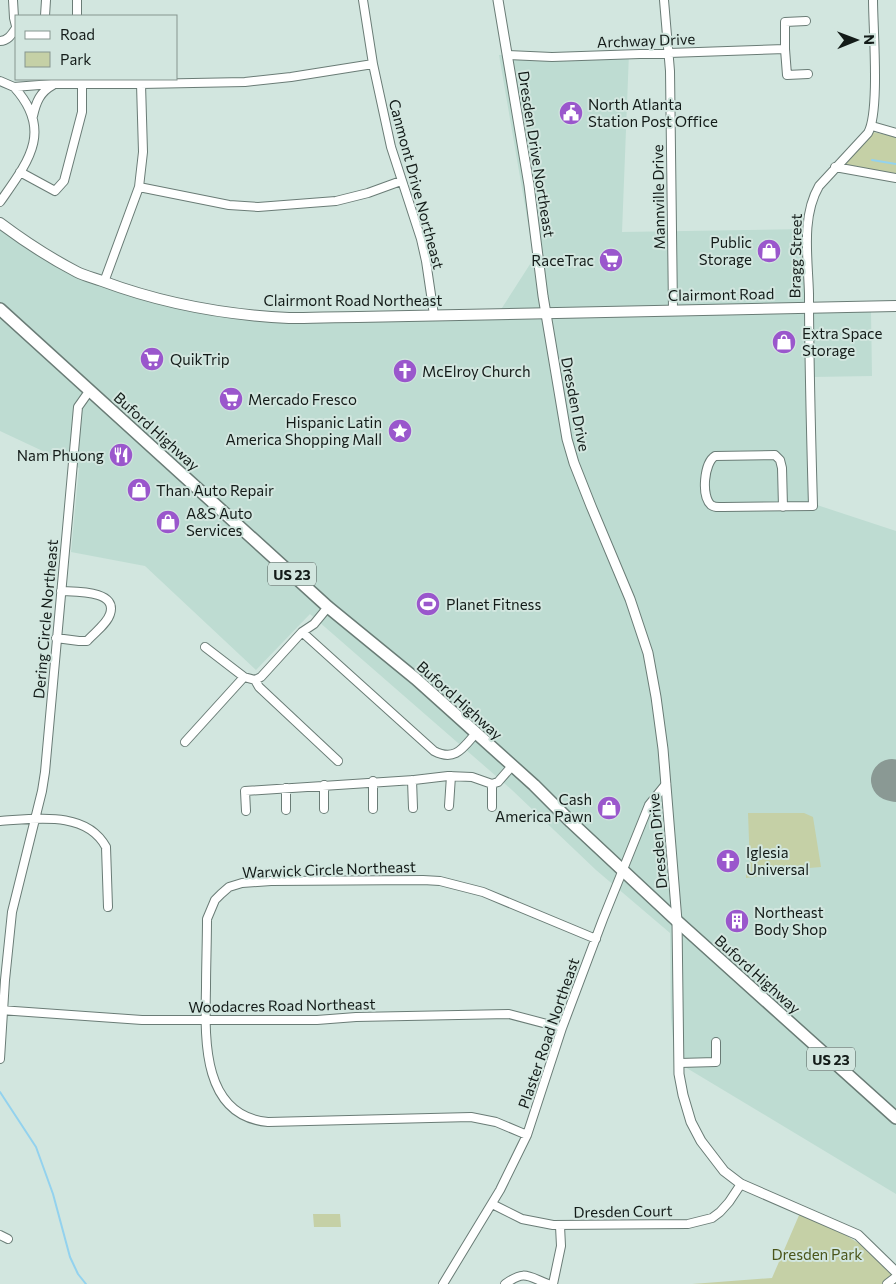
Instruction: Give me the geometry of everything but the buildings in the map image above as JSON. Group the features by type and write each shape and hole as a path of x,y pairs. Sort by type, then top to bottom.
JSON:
{"main road":[{"name":"Clairmont Road Northeast","path":"0,223 32,246 79,273 118,288 160,299 226,311 300,318 546,312"},
{"name":"Clairmont Road","path":"546,312 896,306"},
{"name":"Buford Highway","path":"0,309 328,607 416,679 534,785 678,921 896,1118"}],"street":[{"path":"13,0 15,22"},
{"path":"45,15 46,0"},
{"path":"77,0 77,15"},
{"name":"Canmont Drive Northeast","path":"363,0 373,64 391,147 424,254 434,315"},
{"name":"Dresden Drive Northeast","path":"498,0 529,185 546,312"},
{"name":"Mannville Drive","path":"664,0 670,81 673,310"},
{"path":"873,0 875,105 872,126 896,133"},
{"path":"806,21 785,22 785,49 786,75 808,74"},
{"path":"0,41 6,40 15,29"},
{"name":"Archway Drive","path":"507,55 552,57 785,49"},
{"path":"14,87 80,82 141,84 245,82 373,64"},
{"path":"0,81 14,87 24,98 32,111 35,133 31,150 20,172 0,202"},
{"path":"55,191 64,181 82,112 80,82"},
{"path":"33,117 39,98 46,89 55,84"},
{"path":"104,282 139,187 143,152 141,84"},
{"name":"Bragg Street","path":"783,506 782,468 780,460 775,455 715,456 710,459 706,468 706,496 714,507 813,506 808,308 808,225 810,206 819,186 868,133 872,126"},
{"path":"835,168 896,178"},
{"path":"20,172 55,191 62,199"},
{"path":"139,187 229,205 258,207 336,201 368,193 402,180"},
{"name":"Dresden Drive","path":"546,312 565,427 574,463 630,599 648,653 660,724 678,921 679,1074 686,1109 701,1141 724,1171 741,1184 858,1235 896,1272"},
{"name":"Dering Circle Northeast","path":"0,1058 2,1010 12,912 45,772 78,407 90,390"},
{"path":"56,638 87,641 106,620 110,614 111,607 110,602 104,597 94,594 61,591"},
{"path":"205,647 244,677 256,680 261,677 302,632 314,624 328,607"},
{"path":"302,632 434,751 443,756 455,754 476,733"},
{"path":"186,742 244,677"},
{"path":"256,680 259,687 338,761"},
{"path":"246,811 245,790 451,776 472,777 492,784 498,782 512,766"},
{"path":"449,806 451,776"},
{"path":"412,780 412,808"},
{"path":"373,781 373,809"},
{"path":"492,784 492,807"},
{"name":"Plaster Road Northeast","path":"443,1284 492,1204 527,1135 562,1028 596,939 650,805 666,784"},
{"path":"324,785 324,809"},
{"path":"286,788 286,810"},
{"path":"0,821 34,819 72,821 96,834 106,847 108,908"},
{"name":"Warwick Circle Northeast","path":"527,1135 496,1122 471,1117 268,1122 254,1120 230,1105 221,1093 208,1060 205,1020 207,919 215,900 229,887 242,883 405,879 440,881 483,892 596,939"},
{"name":"Woodacres Road Northeast","path":"2,1010 142,1020 317,1020 509,1014 562,1028"},
{"path":"679,1063 716,1062 716,1042"},
{"name":"Dresden Court","path":"492,1204 522,1219 560,1226 688,1224 712,1218 720,1212 741,1184"},
{"path":"553,1284 561,1246 560,1226"},
{"path":"0,1235 8,1239"},
{"path":"505,1284 516,1276 525,1274 548,1284"},
{"path":"888,1284 896,1278"}],"shaded area":[{"path":"629,53 622,232 807,229 809,312 871,311 872,376 813,377 817,505 896,531 896,1194 675,1061 671,1017 670,933 596,870 512,790 310,614 256,670 145,566 71,552 79,468 0,431 0,221 51,260 160,297 290,319 500,311 534,258 499,55"}],"green space":[{"path":"873,132 896,137 896,175 840,165"},
{"path":"748,813 804,813 813,817 821,867 761,872 761,876 746,878 746,868 750,867"},
{"name":"Dresden Park","path":"800,1213 838,1230 869,1250 896,1277 896,1284 692,1284 772,1278"},
{"path":"313,1214 340,1214 341,1227 314,1227"}],"waterway":[{"path":"872,160 896,164"},
{"path":"0,1092 36,1147 53,1194 70,1257 78,1274 86,1284"}],"runway":[{"path":"892,780 896,781"}],"place":[{"name":"North Atlanta Station Post Office","path":"571,113"},
{"name":"Public Storage","path":"769,251"},
{"name":"RaceTrac","path":"611,260"},
{"name":"Extra Space Storage","path":"784,342"},
{"name":"QuikTrip","path":"152,359"},
{"name":"McElroy Church","path":"405,371"},
{"name":"Mercado Fresco","path":"231,399"},
{"name":"Hispanic Latin America Shopping Mall","path":"400,431"},
{"name":"Nam Phuong","path":"121,455"},
{"name":"Than Auto Repair","path":"139,490"},
{"name":"A&S Auto Services","path":"168,522"},
{"name":"Planet Fitness","path":"428,604"},
{"name":"Cash America Pawn","path":"609,808"},
{"name":"Iglesia Universal","path":"728,861"},
{"name":"Northeast Body Shop","path":"737,921"}]}
